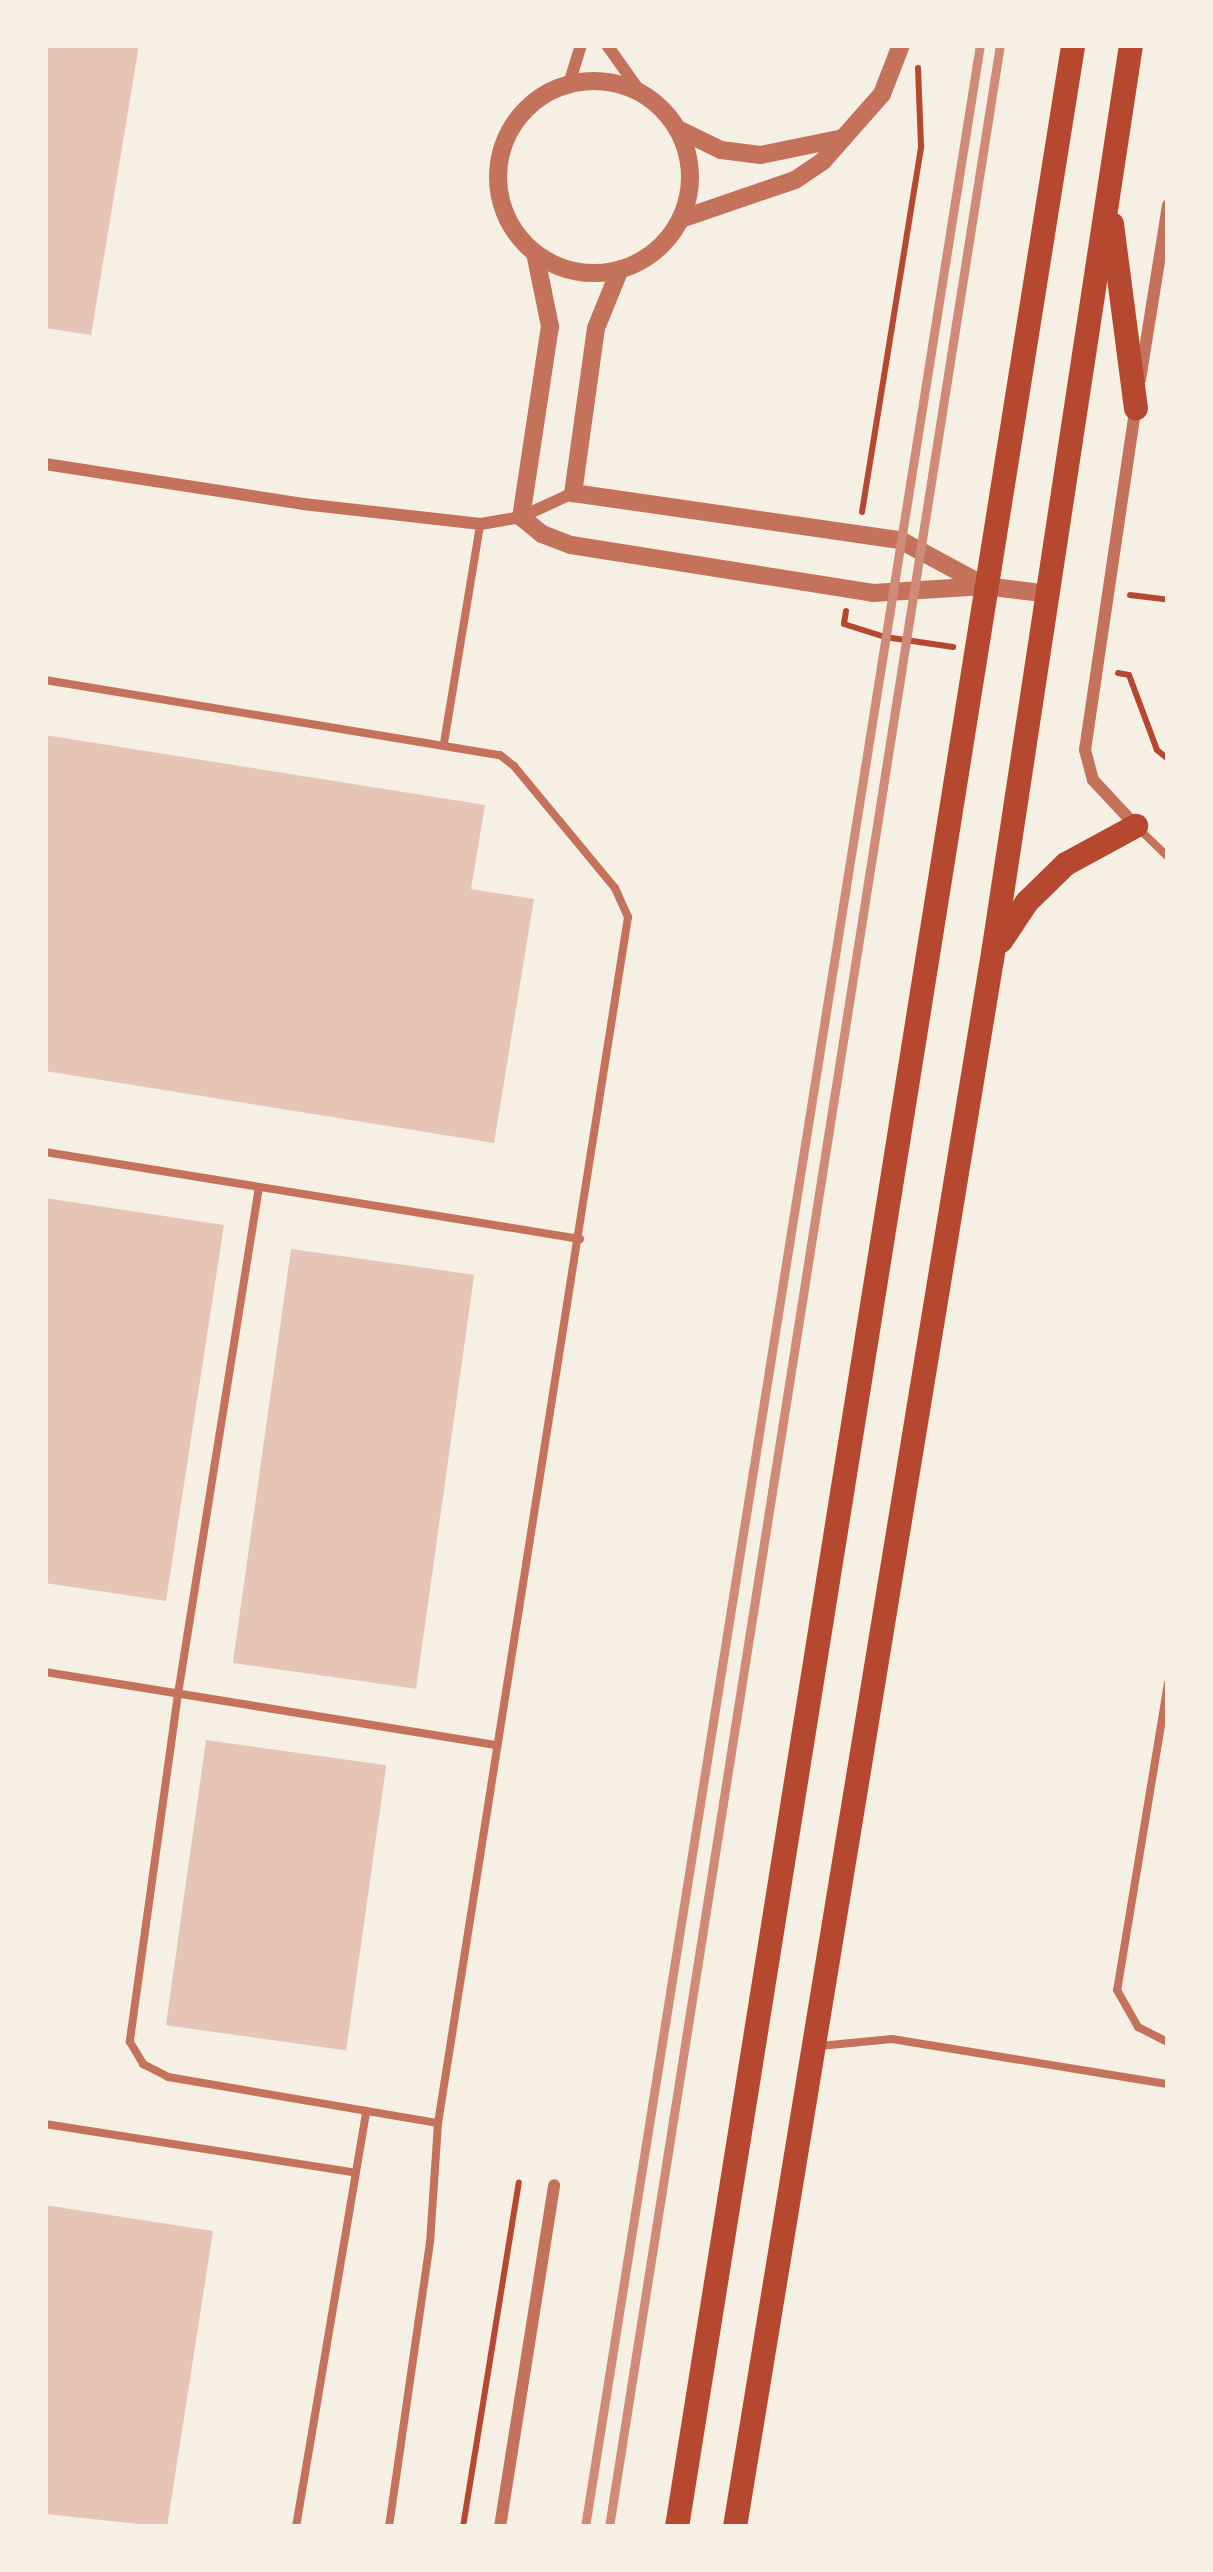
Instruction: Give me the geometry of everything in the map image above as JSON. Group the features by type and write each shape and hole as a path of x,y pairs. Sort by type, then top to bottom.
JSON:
{"highway":[{"path":"676,2527 1073,45"},
{"path":"735,2527 992,960 1131,45"},
{"path":"1108,192 1136,408"},
{"path":"992,960 1013,920 1047,880 1136,826"}],"street":[{"path":"569,84 581,45"},
{"path":"608,45 641,93 678,129 721,150 761,155 843,138"},
{"path":"681,219 796,180 824,161 882,94 907,47"},
{"path":"641,93 606,82 569,84 532,104 506,137 500,158 500,200 519,238 535,253 575,271 620,269 656,251 681,219 690,164 678,129"},
{"path":"1136,826 1102,792 1087,766 1097,668 1168,205"},
{"path":"521,517 550,326 535,253"},
{"path":"573,494 596,328 620,269"},
{"path":"45,464 303,504 481,524 521,517 573,494 859,533 918,546 985,586"},
{"path":"521,517 542,534 571,545 850,589 911,595 985,586 1049,594"},
{"path":"500,2527 554,2185"}],"lane":[{"path":"444,742 481,524"},
{"path":"45,680 485,749 514,766 615,888 628,916 438,2123 430,2242 389,2527"},
{"path":"1136,826 1168,857"},
{"path":"45,1152 580,1239"},
{"path":"259,1187 130,2019 134,2052 168,2077 438,2123"},
{"path":"45,1672 497,1745"},
{"path":"1168,1683 1117,1990 1138,2027 1168,2042"},
{"path":"813,2046 892,2039 1168,2084"},
{"path":"296,2527 366,2110"},
{"path":"45,2124 352,2172"}],"path":[{"path":"859,533 924,120 907,47"},
{"path":"850,589 844,623 884,637 974,650"},
{"path":"1109,589 1168,600"},
{"path":"1097,668 1129,675 1157,750 1168,759"},
{"path":"463,2527 519,2183"}],"building":[{"path":"45,45 139,45 91,335 45,328"},
{"path":"45,735 485,805 471,889 534,899 494,1143 45,1071"},
{"path":"45,1198 224,1225 166,1601 45,1583"},
{"path":"291,1249 474,1275 416,1689 233,1663"},
{"path":"206,1740 386,1765 346,2051 166,2025"},
{"path":"45,2205 213,2231 167,2527 45,2514"}],"railway":[{"path":"585,2527 980,45"},
{"path":"609,2527 1000,45"}]}
